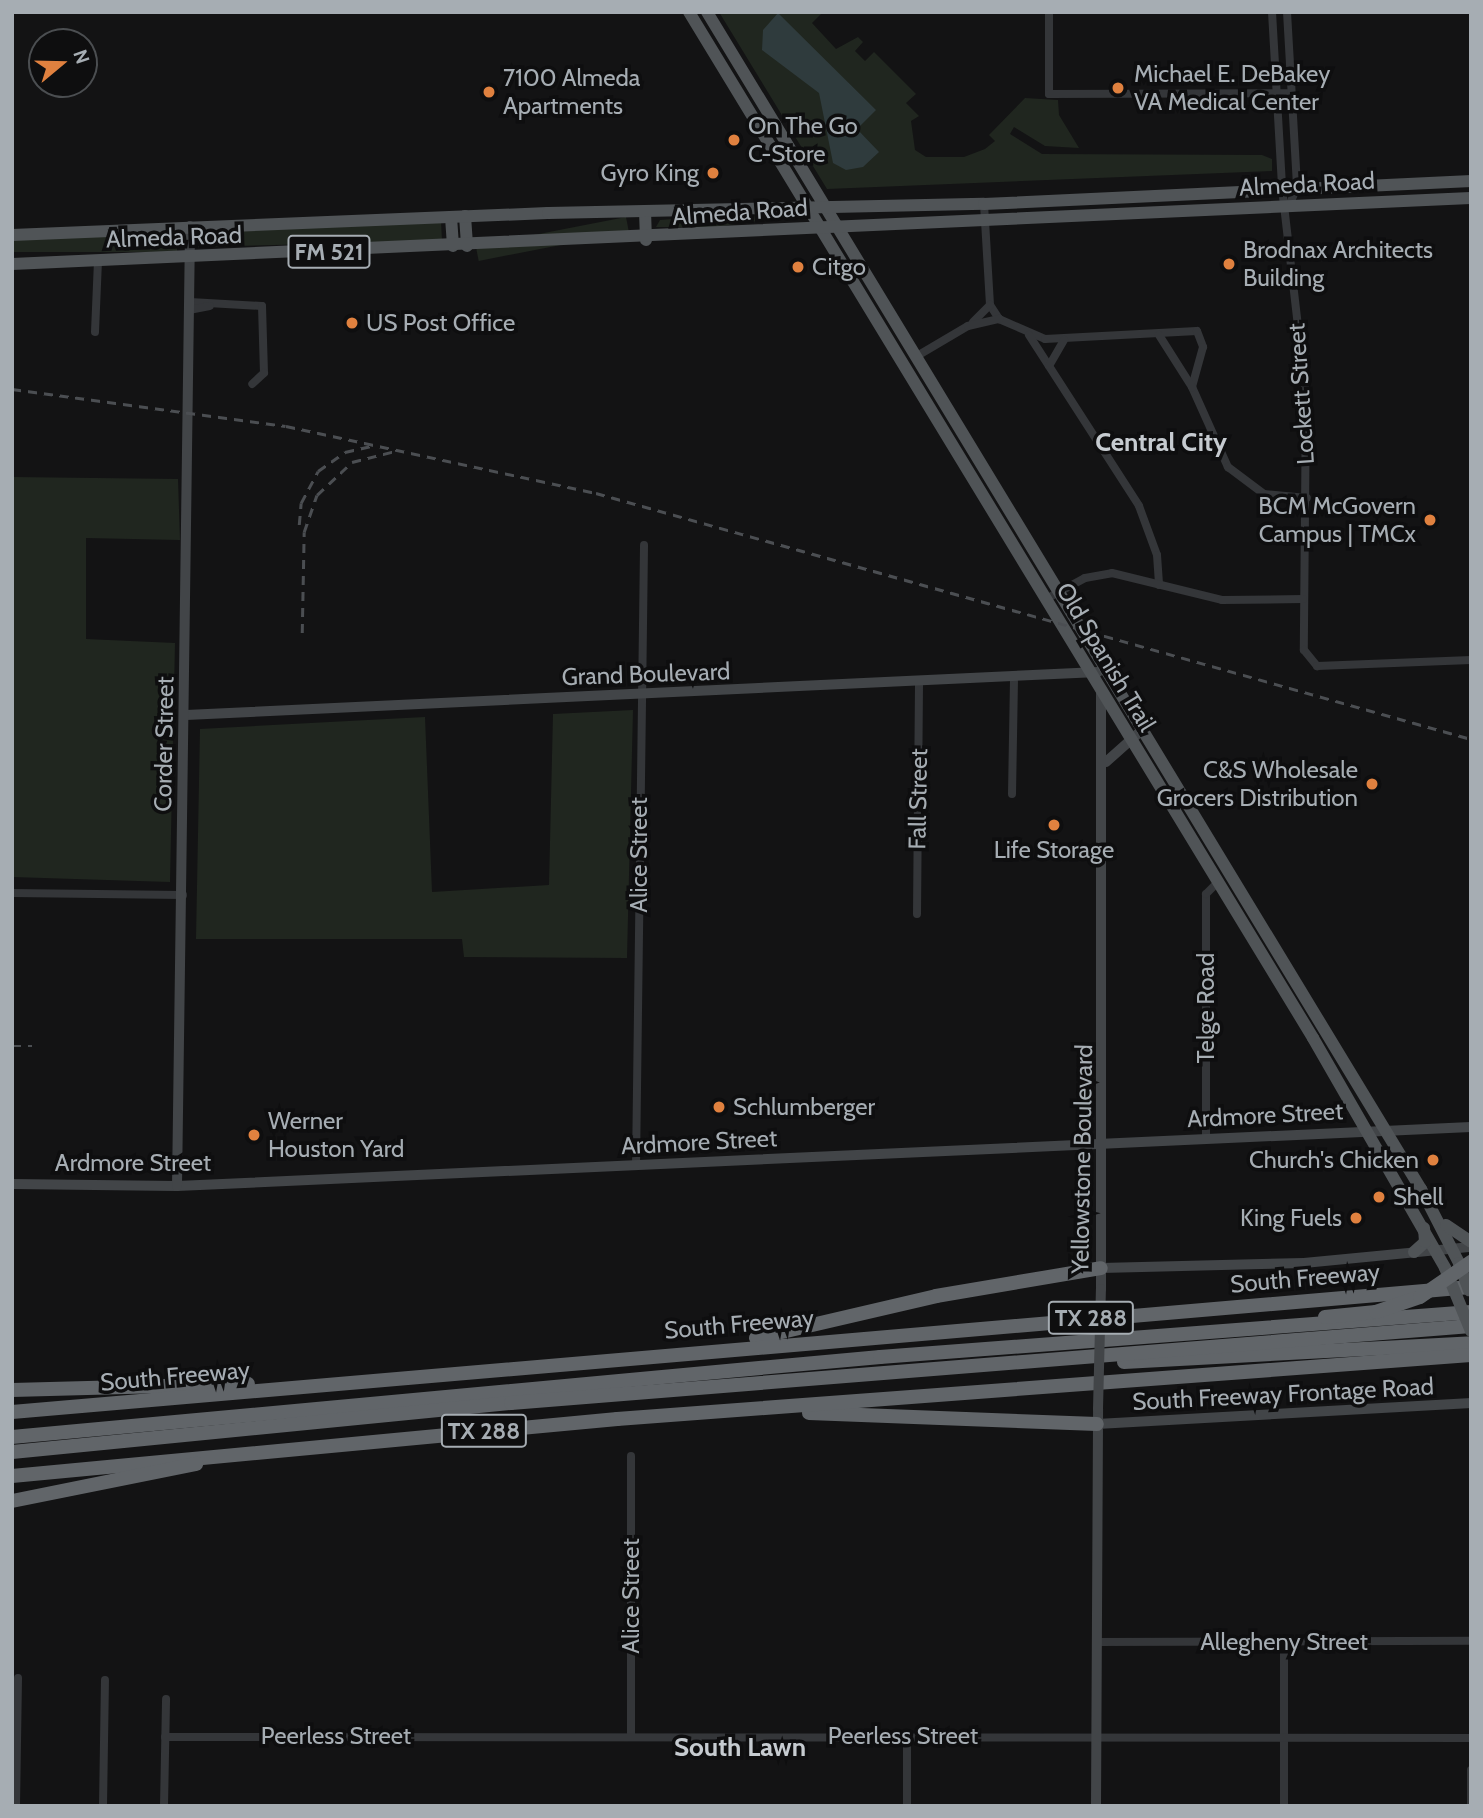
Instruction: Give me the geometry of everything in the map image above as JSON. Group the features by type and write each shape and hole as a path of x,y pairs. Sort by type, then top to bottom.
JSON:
{"highway":[{"path":"12,1452 881,1364 1129,1329 1376,1312 1420,1297 1465,1263"},
{"path":"711,1348 949,1293 1101,1268"},
{"name":"South Freeway","path":"12,1412 711,1348 1471,1287"},
{"path":"12,1437 1471,1312"},
{"path":"881,1364 1471,1329"},
{"path":"881,1364 1335,1352 1471,1343"},
{"name":"TX 288","path":"12,1476 252,1452 717,1412 1471,1355"},
{"path":"12,1390 365,1381"},
{"path":"717,1412 1097,1416"},
{"path":"12,1501 252,1452"}],"main road":[{"name":"Old Spanish Trail","path":"689,12 811,208 1421,1217 1471,1329"},
{"name":"Old Spanish Trail","path":"707,12 1434,1210 1453,1249 1465,1263 1471,1295"},
{"path":"738,93 750,83"},
{"name":"Almeda Road","path":"12,235 465,216 984,204 1297,187 1471,181"},
{"name":"Almeda Road","path":"12,264 646,240 839,226 1471,198"},
{"path":"645,211 646,240"},
{"path":"465,216 467,246"},
{"path":"451,217 453,246"},
{"path":"881,325 894,318"},
{"path":"904,364 917,356"},
{"path":"931,408 943,399"},
{"path":"986,500 999,491"},
{"path":"1159,786 1172,778"},
{"path":"1209,867 1222,859"},
{"path":"1253,939 1265,931"},
{"path":"1313,1038 1326,1031"},
{"path":"1434,1210 1471,1245"},
{"path":"1415,1252 1425,1242 1421,1217"}],"street":[{"path":"1049,12 1049,94 1290,93"},
{"path":"1272,12 1282,188 1289,206"},
{"path":"1287,12 1297,187 1289,206"},
{"path":"984,204 990,301 999,319 1029,335 1064,340 1159,335 1188,328 1202,338 1192,387"},
{"name":"Lockett Street","path":"1289,206 1306,397 1304,650 1311,663 1471,660"},
{"name":"Corder Street","path":"177,1186 193,305 190,226"},
{"path":"94,332 98,261"},
{"path":"968,326 990,301"},
{"path":"193,305 262,306 264,367 252,384"},
{"path":"193,305 210,306"},
{"path":"917,356 968,326 999,319"},
{"path":"1029,335 1139,506 1157,555 1159,585"},
{"path":"1159,335 1192,387 1238,479 1264,494 1307,498"},
{"path":"1049,367 1064,340"},
{"name":"Alice Street","path":"636,1166 644,544"},
{"path":"1046,599 1059,591 1112,573 1222,600 1303,599"},
{"name":"Grand Boulevard","path":"186,715 919,683 1108,671"},
{"path":"1012,794 1014,677"},
{"name":"Fall Street","path":"917,914 919,683"},
{"name":"Yellowstone Boulevard","path":"1096,1806 1097,1416 1105,1144 1105,765 1101,690"},
{"path":"1105,765 1130,737 1143,729"},
{"name":"Telge Road","path":"1206,1139 1206,894 1218,882"},
{"path":"12,893 183,895"},
{"name":"Ardmore Street","path":"12,1184 177,1186 1471,1126"},
{"path":"1101,1268 1415,1252 1471,1245"},
{"name":"South Freeway Frontage Road","path":"1097,1416 1471,1403"},
{"name":"Alice Street","path":"631,1457 631,1736"},
{"name":"Allegheny Street","path":"1096,1642 1471,1640"},
{"path":"1284,1642 1284,1806"},
{"path":"16,1806 18,1678"},
{"path":"103,1806 105,1680"},
{"path":"164,1806 166,1699"},
{"path":"906,1736 906,1806"},
{"name":"Peerless Street","path":"165,1737 1471,1738"},
{"path":"1471,1770 1471,1806"}],"shaded area":[{"path":"719,12 823,12 812,23 836,49 858,37 863,42 855,51 865,61 874,52 916,94 906,103 919,116 911,121 915,150 926,157 964,157 985,149 995,141 989,135 1025,98 1058,100 1059,115 1079,148 1045,146 1014,127 1010,134 1042,154 1262,155 1272,159 1272,171 827,189"},
{"path":"778,13 876,110 857,129 879,152 863,167 846,170 833,163 819,93 762,50 763,30"},
{"path":"738,214 798,215 715,227 656,227 660,220"},
{"path":"626,217 629,232 479,261 476,246"},
{"path":"441,221 442,241 197,247 199,233"},
{"path":"12,233 177,233 177,252 12,252"},
{"path":"12,477 178,479 180,540 86,538 86,639 175,643 170,882 12,877"},
{"path":"633,710 627,958 464,957 462,939 196,939 200,729 425,717 432,892 549,885 553,714"}],"railway":[{"path":"12,389 286,426 596,493 1471,739"},
{"path":"299,525 301,503 318,471 345,452 372,446"},
{"path":"302,633 304,532 317,495 352,462 395,451"},
{"path":"12,1046 32,1046"}],"place":[{"name":"Michael E. DeBakey VA Medical Center","path":"1118,88"},
{"name":"7100 Almeda Apartments","path":"489,92"},
{"name":"On The Go C-Store","path":"734,140"},
{"name":"Gyro King","path":"713,173"},
{"name":"Brodnax Architects Building","path":"1229,264"},
{"name":"Citgo","path":"798,267"},
{"name":"US Post Office","path":"352,323"},
{"name":"BCM McGovern Campus | TMCx","path":"1430,520"},
{"name":"C&S Wholesale Grocers Distribution","path":"1372,784"},
{"name":"Life Storage","path":"1054,825"},
{"name":"Schlumberger","path":"719,1107"},
{"name":"Werner Houston Yard","path":"254,1135"},
{"name":"Church's Chicken","path":"1433,1160"},
{"name":"Shell","path":"1379,1197"},
{"name":"King Fuels","path":"1356,1218"}],"district":[{"name":"Central City","path":"1161,443"},
{"name":"South Lawn","path":"740,1748"}]}
